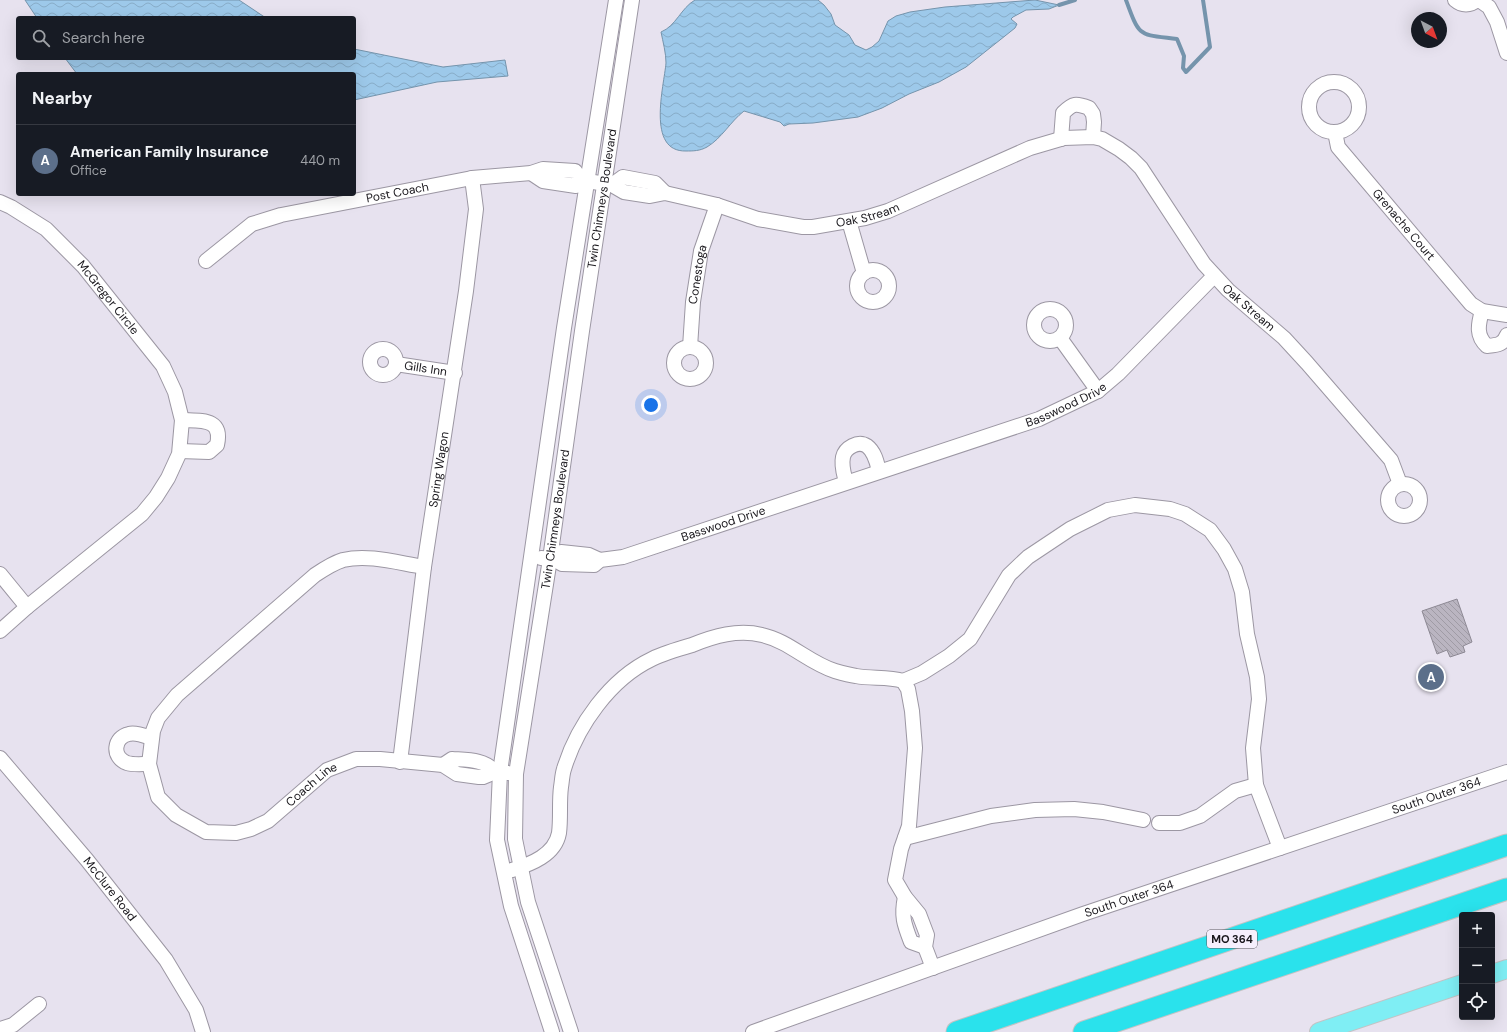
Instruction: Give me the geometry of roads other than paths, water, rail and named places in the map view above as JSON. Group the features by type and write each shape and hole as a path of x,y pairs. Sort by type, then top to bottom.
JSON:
{"highway":[{"name":"MO 364","path":"957,1032 1507,845"},
{"path":"1084,1032 1507,889"}],"main road":[{"path":"1495,973 1507,969"},
{"path":"1319,1032 1459,985"}],"street":[{"name":"Twin Chimneys Boulevard","path":"552,1032 511,906 497,840 498,772 532,556 584,180 616,0"},
{"name":"Twin Chimneys Boulevard","path":"571,1032 528,902 515,838 516,774 552,559 608,184 632,0"},
{"path":"1455,0 1460,4 1466,5 1478,0 1489,7 1497,22 1507,53"},
{"path":"1061,139 1063,114 1071,106 1076,104 1089,108 1092,114 1093,137"},
{"name":"Grenache Court","path":"1335,132 1338,147 1471,304 1482,311 1507,315"},
{"name":"Oak Stream","path":"584,180 608,184 623,177 655,183 665,192 717,205 758,219 803,227 814,227 865,218 888,211 1030,148 1061,139 1093,137 1102,139 1120,149 1141,168 1204,264 1228,290 1284,338 1307,363 1391,460 1400,484"},
{"name":"Post Coach","path":"206,261 252,224 281,215 472,178 531,173 543,181 576,186 584,180"},
{"name":"Spring Wagon","path":"400,762 424,567 454,373 476,209 472,178"},
{"name":"McGregor Circle","path":"0,202 11,206 46,229 83,266 163,366 175,392 182,420 180,451 168,478 156,497 142,514 0,631"},
{"name":"Conestoga","path":"690,347 692,302 701,251 717,205"},
{"path":"849,221 864,273"},
{"name":"Basswood Drive","path":"532,556 552,559 562,564 594,565 600,560 622,557 1039,419 1098,391 1118,374 1214,276"},
{"path":"1482,311 1479,324 1479,336 1487,346 1499,345 1505,341 1507,335"},
{"path":"1060,338 1098,391"},
{"name":"Gills Inn","path":"396,364 454,373"},
{"path":"180,451 208,452 217,445 219,433 215,426 209,422 182,420"},
{"path":"846,482 843,458 844,452 852,446 863,444 868,447 874,456 879,471"},
{"path":"903,681 922,673 949,656 970,638 1009,575 1028,557 1064,533 1108,510 1135,505 1170,509 1185,514 1210,530 1224,549 1235,569 1242,592 1247,634 1258,684 1259,699 1254,748 1256,785 1280,848"},
{"name":"Coach Line","path":"424,567 360,558 343,560 315,575 177,695 158,718 151,738 149,764 158,797 176,815 206,832 236,832 251,829 268,821 327,770 356,759 380,759 443,765 452,759 481,762 498,772"},
{"path":"0,574 28,607"},
{"path":"504,872 540,859 555,844 559,834 559,802 563,771 578,735 603,698 621,679 651,659 727,633 762,634 780,641 833,670 855,676 894,678 903,681 908,689 912,712 915,748 909,826 901,849 895,880 905,897 902,910 906,929 911,942 925,947 933,968"},
{"path":"149,764 134,764 122,761 117,755 116,746 119,739 129,734 151,738"},
{"name":"McClure Road","path":"0,758 87,860 166,960 196,1010 203,1032"},
{"path":"498,772 516,774"},
{"name":"South Outer 364","path":"753,1032 1083,914 1507,772"},
{"path":"1159,823 1180,822 1200,816 1235,790 1256,785"},
{"path":"905,838 991,816 1035,810 1074,809 1103,812 1143,820"},
{"path":"0,1029 13,1025 39,1004"}],"water":[{"path":"25,0 239,0 263,16 36,16"},
{"path":"695,0 818,0 831,14 835,25 849,35 855,45 866,50 879,41 888,21 896,16 910,12 945,7 1035,0 1059,5 1049,9 1026,10 1013,17 1011,19 1017,24 1015,28 966,67 939,82 909,94 882,108 858,117 813,123 789,124 784,126 780,122 744,111 717,139 707,147 694,151 686,151 674,148 666,141 662,130 660,116 666,63 661,32 671,26 690,3"},
{"path":"356,49 443,67 505,60 508,76 437,82 356,100 356,72 76,72 66,60 356,60"}],"waterway":[{"path":"1059,5 1075,0"},
{"path":"1126,0 1134,21 1142,32 1155,36 1177,39 1184,56 1183,68 1186,72 1210,47 1203,0"}],"place":[{"name":"American Family Insurance","path":"1431,677"}]}
